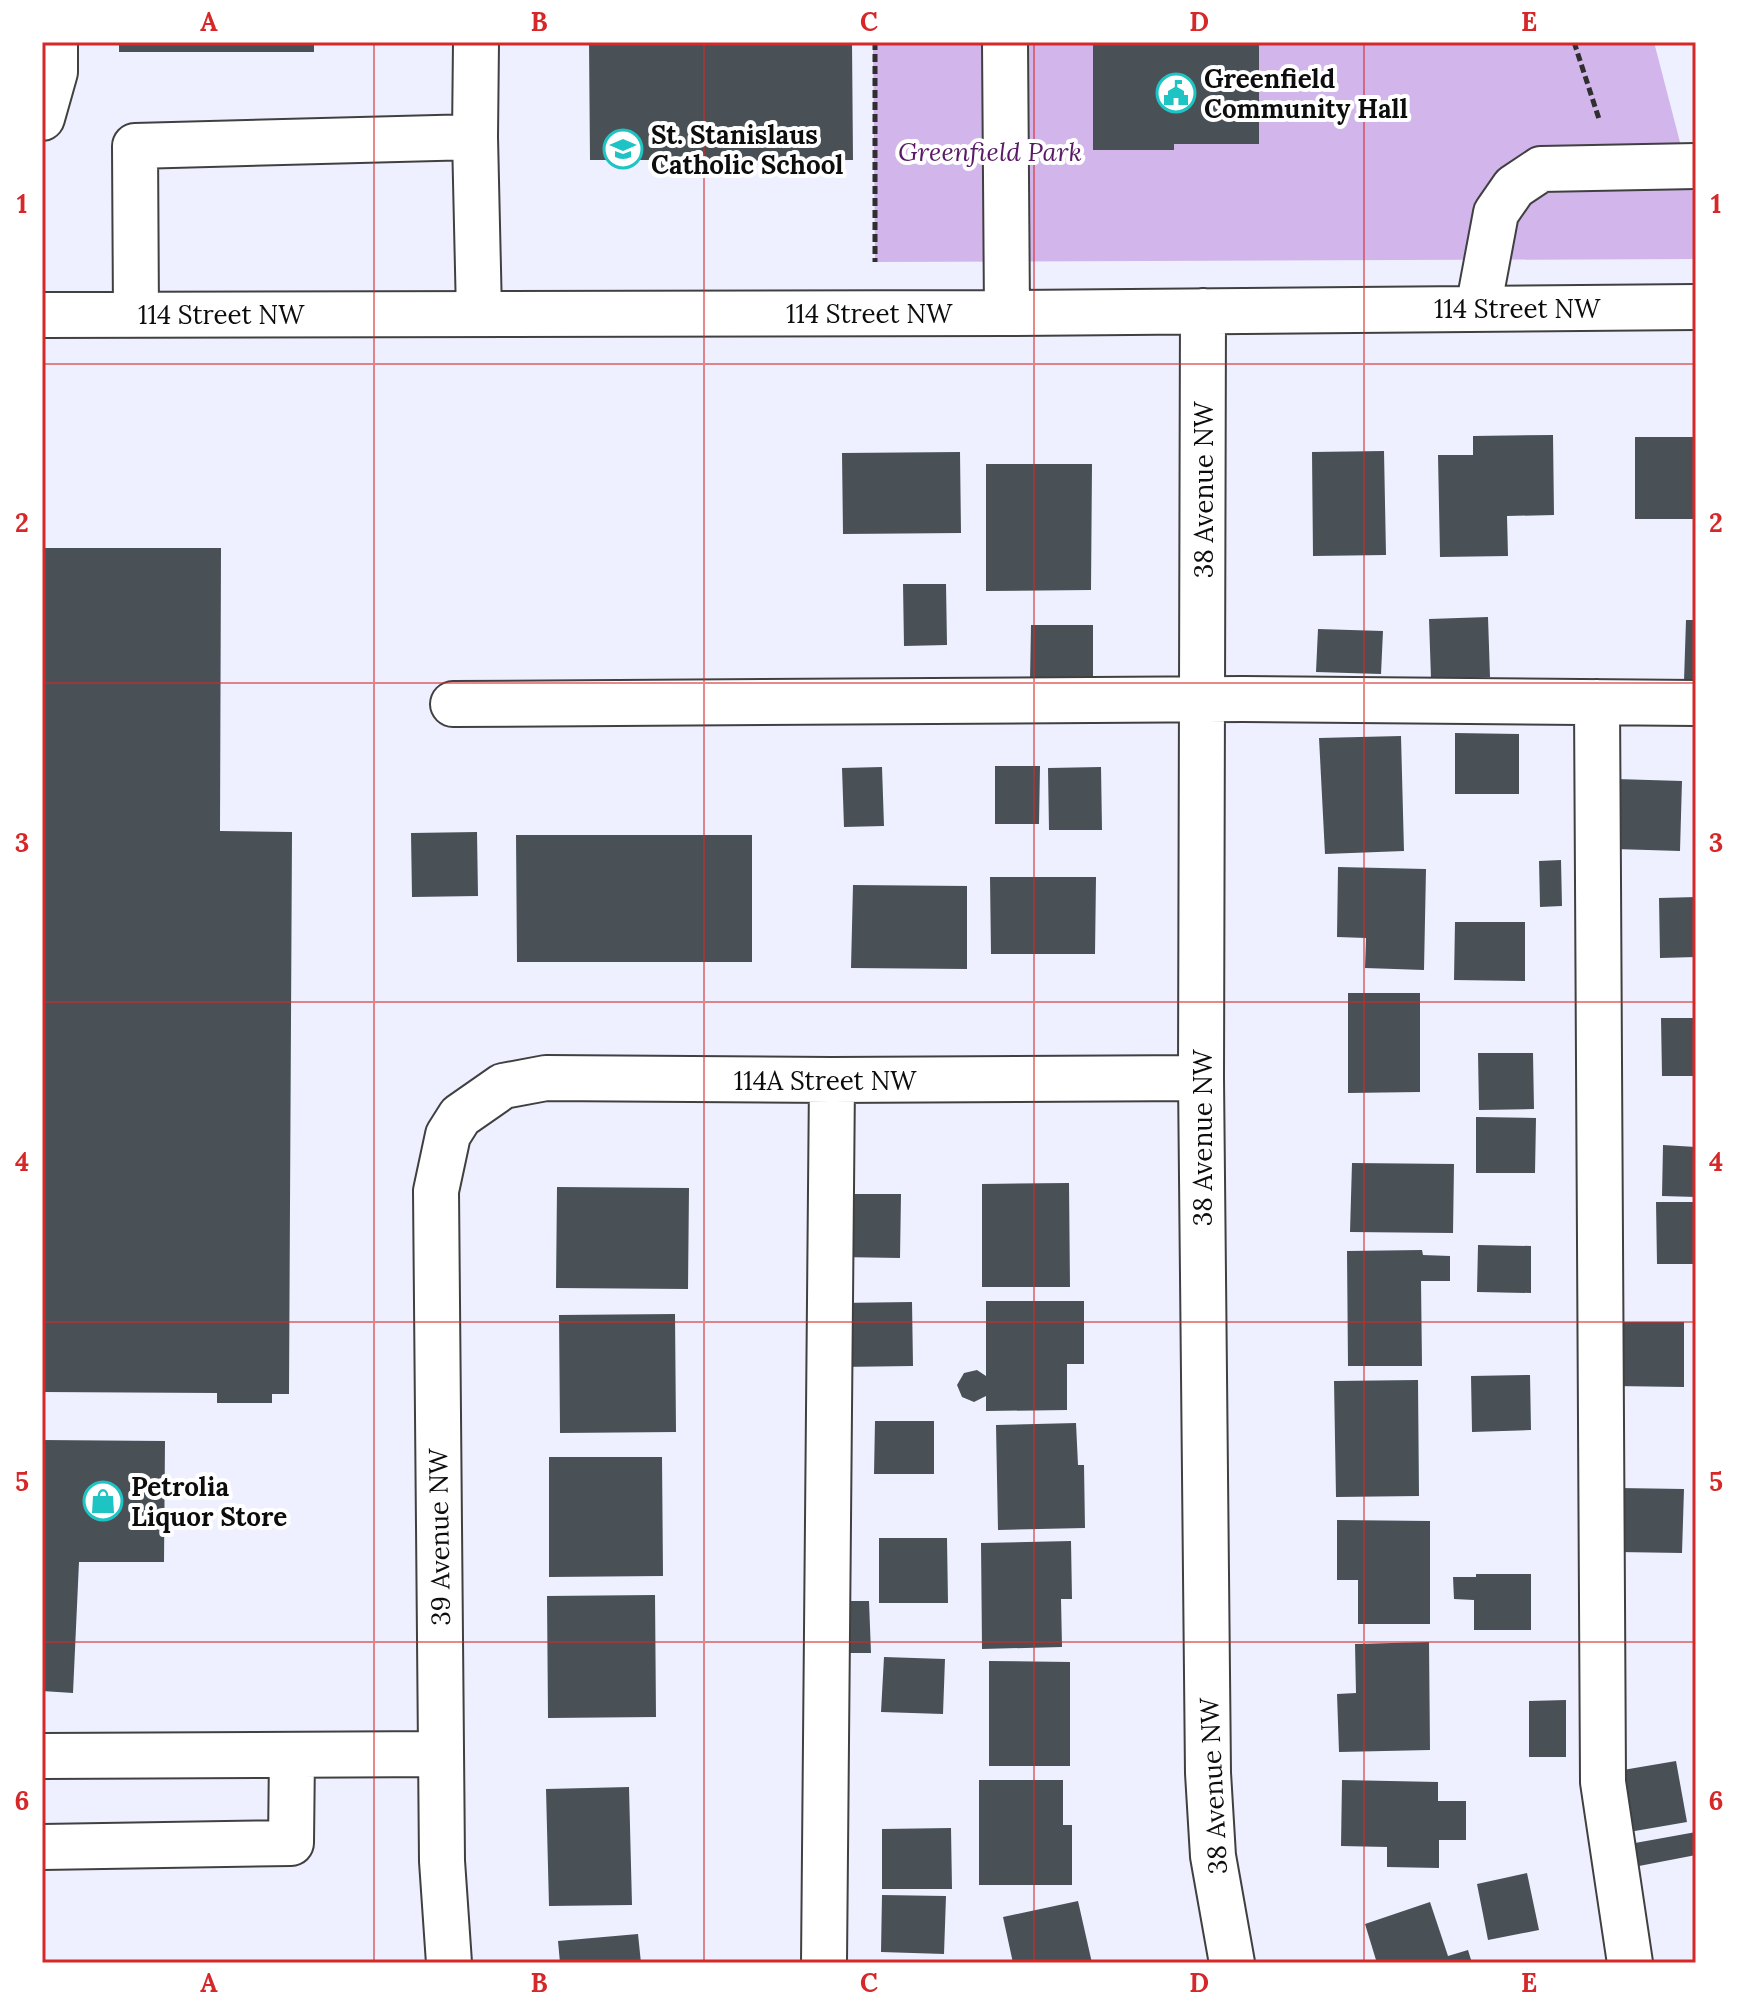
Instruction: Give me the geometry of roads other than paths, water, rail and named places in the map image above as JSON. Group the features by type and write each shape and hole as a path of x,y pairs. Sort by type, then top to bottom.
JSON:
{"street":[{"path":"42,118 55,72 55,42"},
{"path":"476,42 479,313"},
{"path":"1005,42 1007,313"},
{"path":"136,314 135,146 475,137"},
{"path":"1478,309 1496,213 1514,187 1541,169 1696,166"},
{"name":"114 Street NW","path":"42,315 1007,313 1696,307"},
{"name":"38 Avenue NW","path":"1203,311 1201,1078 1208,1773 1213,1856 1232,1963"},
{"path":"453,704 1203,699 1696,703"},
{"path":"1597,702 1603,1782 1630,1963"},
{"name":"114A Street NW","path":"460,1116 503,1086 546,1078 1201,1078"},
{"path":"824,1963 832,1080"},
{"name":"39 Avenue NW","path":"449,1963 442,1861 436,1191 448,1135 460,1116"},
{"path":"42,1756 441,1754"},
{"path":"42,1847 291,1843 292,1755"}],"place":[{"name":"Greenfield Community Hall","path":"1176,93"},
{"name":"St. Stanislaus Catholic School","path":"623,149"},
{"name":"Petrolia Liquor Store","path":"103,1501"}],"park label":[{"name":"Greenfield Park","path":"990,151"}]}
